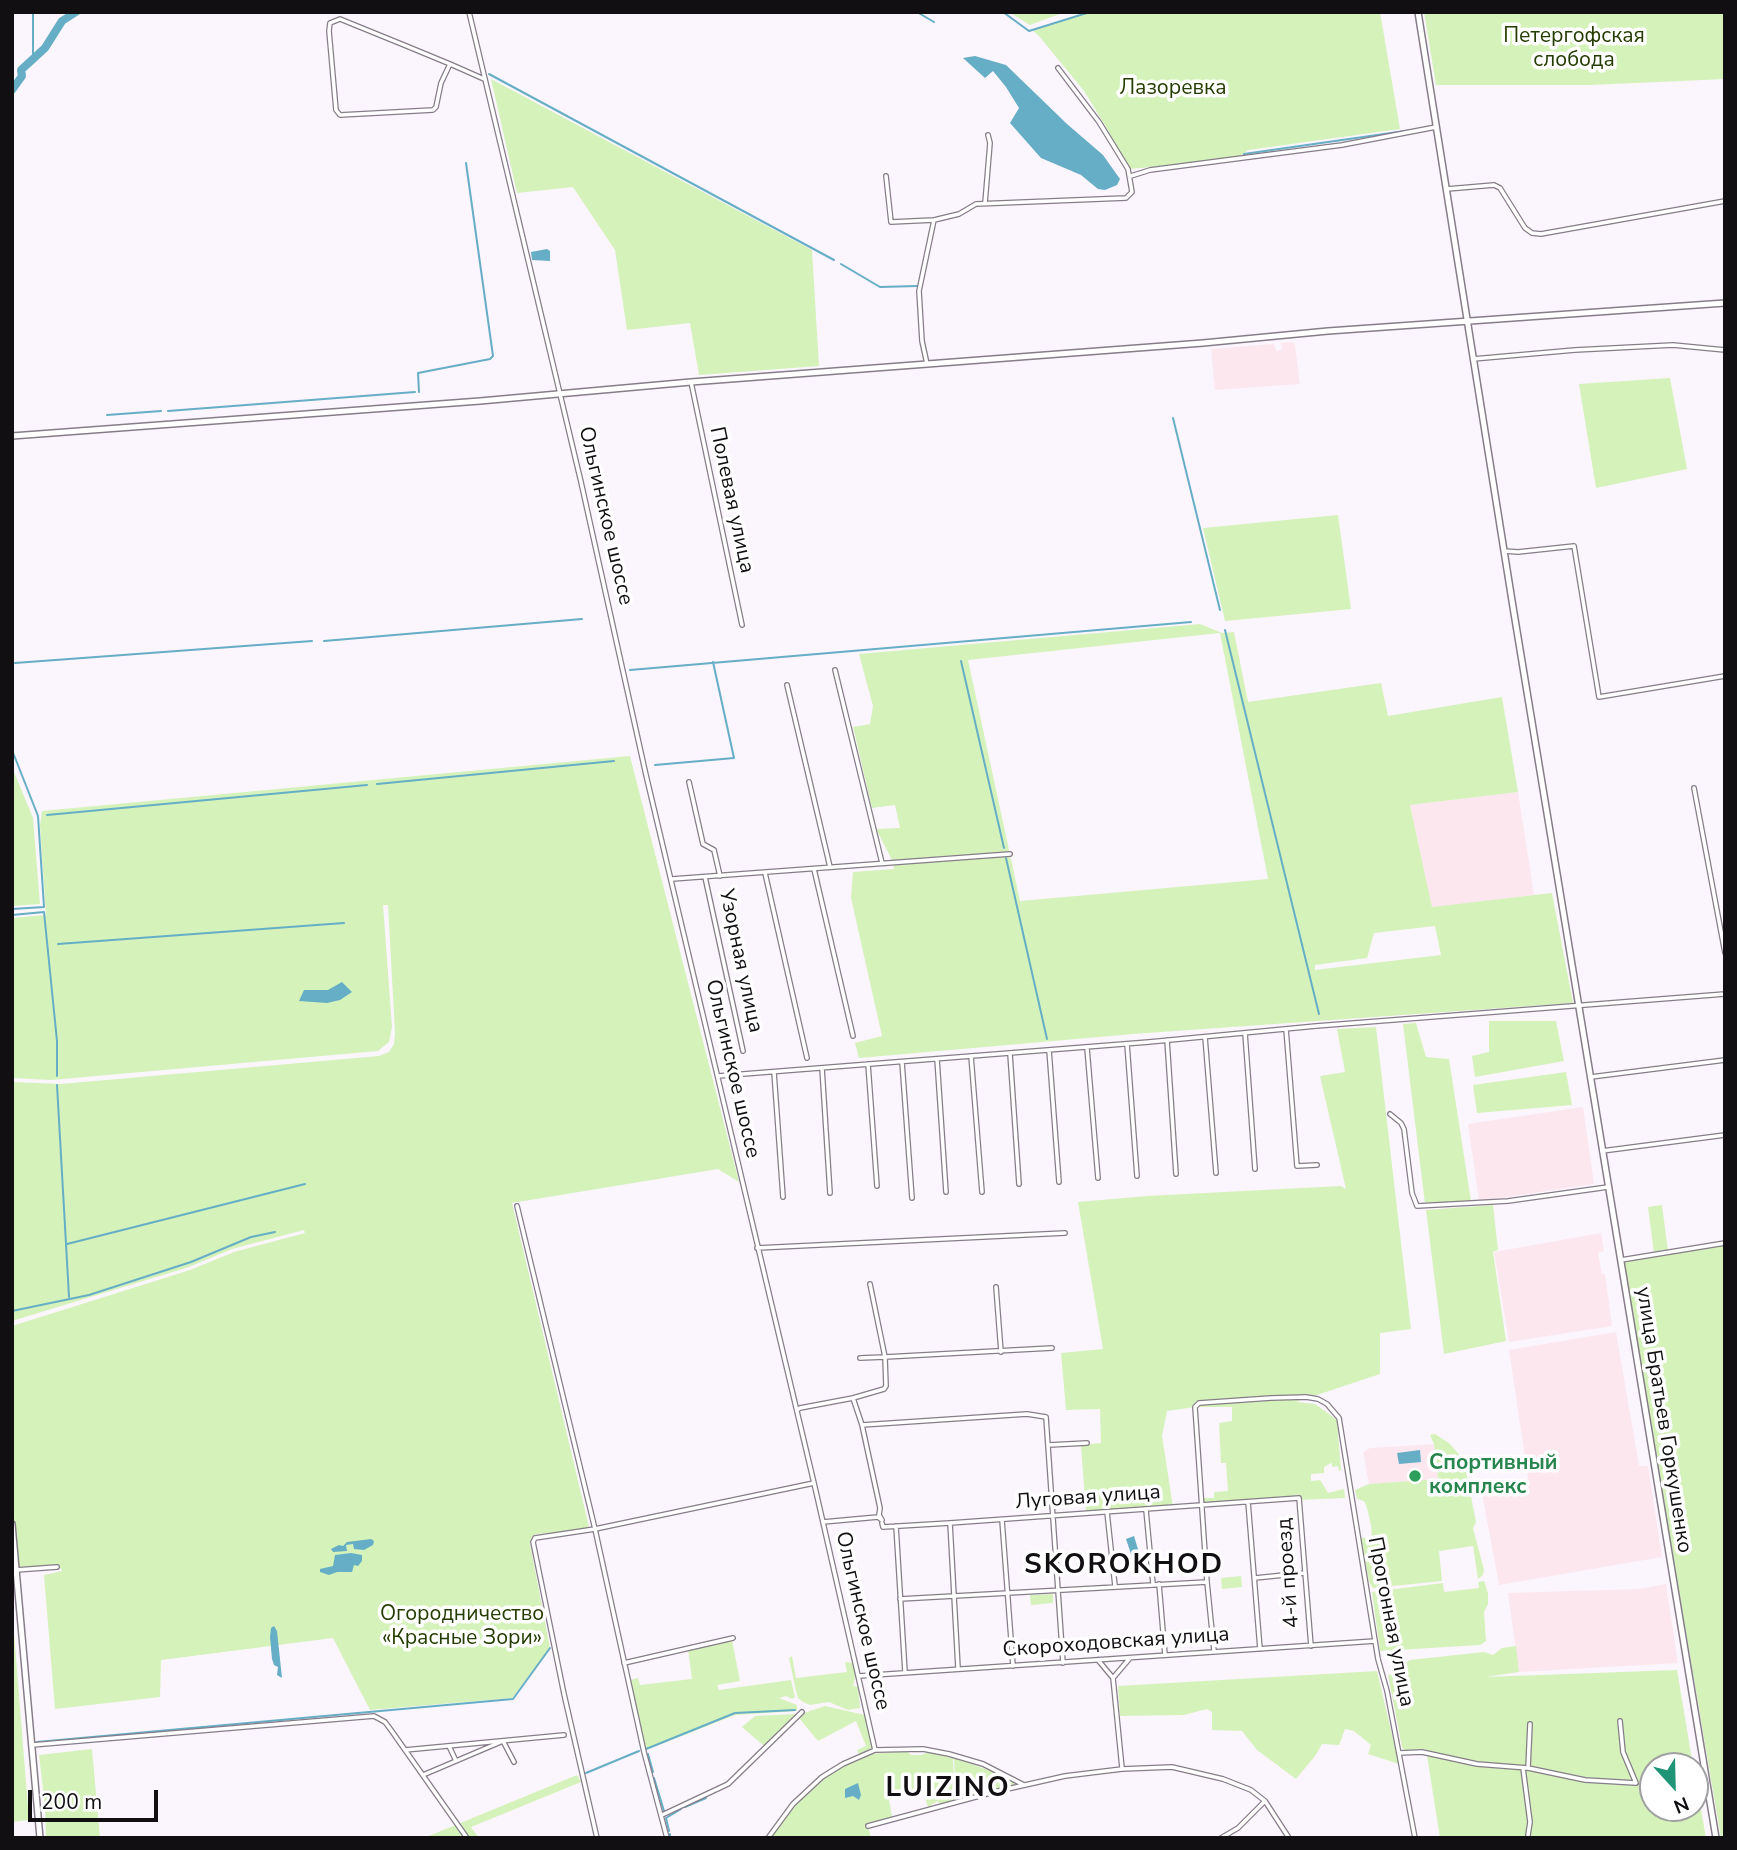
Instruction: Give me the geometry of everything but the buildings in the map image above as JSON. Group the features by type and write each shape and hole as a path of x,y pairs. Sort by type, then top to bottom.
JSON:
{"street":[{"name":"Ольгинское шоссе","path":"469,12 875,1750"},
{"name":"улица Братьев Горкушенко","path":"1418,12 1716,1838"},
{"path":"450,64 433,110 340,115 336,110 330,23 340,19 450,64 484,79"},
{"path":"886,176 891,222 934,220 959,214 976,204 985,203 1126,198 1132,192 1130,176 1099,122 1058,68"},
{"path":"1130,176 1150,170 1316,149 1436,128"},
{"path":"985,203 990,143 988,135"},
{"path":"1445,189 1494,185 1500,188 1525,228 1532,233 1541,234 1725,201"},
{"path":"927,364 922,341 919,291 934,220"},
{"path":"12,436 1725,303"},
{"path":"1473,359 1673,345 1725,349"},
{"name":"Полевая улица","path":"691,382 742,625"},
{"path":"1504,551 1574,546 1599,697 1725,676"},
{"path":"835,670 882,863"},
{"path":"788,685 830,867"},
{"path":"689,782 703,844 714,850 720,876"},
{"path":"1695,788 1725,953"},
{"path":"672,879 1010,854"},
{"path":"814,869 853,1036"},
{"path":"765,872 807,1058"},
{"name":"Узорная улица","path":"705,877 743,1051"},
{"path":"718,1076 1725,994"},
{"path":"1286,1029 1297,1166 1317,1165"},
{"path":"1245,1033 1255,1169"},
{"path":"1205,1037 1216,1173"},
{"path":"1167,1040 1176,1174"},
{"path":"1127,1044 1136,1176"},
{"path":"1087,1047 1098,1178"},
{"path":"1049,1050 1059,1182"},
{"path":"1010,1053 1019,1184"},
{"path":"971,1056 982,1192"},
{"path":"937,1059 946,1192"},
{"path":"1591,1077 1725,1060"},
{"path":"902,1062 912,1198"},
{"path":"868,1064 877,1186"},
{"path":"822,1068 830,1193"},
{"path":"774,1072 783,1196"},
{"path":"1390,1114 1404,1129 1412,1193 1417,1206 1508,1201 1608,1187"},
{"path":"1602,1151 1725,1135"},
{"path":"517,1206 667,1838"},
{"path":"757,1248 1065,1233"},
{"path":"1621,1260 1725,1242"},
{"path":"797,1410 884,1390 885,1357 870,1284"},
{"path":"996,1287 1001,1352"},
{"path":"860,1358 1052,1348"},
{"name":"Прогонная улица","path":"1203,1505 1195,1408 1199,1404 1306,1396 1318,1399 1335,1412 1339,1418 1375,1641 1415,1838"},
{"path":"853,1398 862,1425 882,1522"},
{"path":"862,1425 1027,1414 1042,1415 1047,1420 1063,1663"},
{"path":"1049,1445 1087,1443"},
{"path":"597,1838 533,1542 538,1536 595,1529 814,1483"},
{"name":"Луговая улица","path":"823,1522 878,1517 883,1527 950,1524 1299,1498"},
{"name":"4-й проезд","path":"1299,1498 1311,1646"},
{"path":"1248,1502 1260,1649"},
{"path":"1203,1505 1214,1651"},
{"path":"1146,1509 1153,1584"},
{"path":"1107,1512 1115,1586"},
{"path":"1002,1520 1013,1666"},
{"path":"12,1524 40,1838"},
{"path":"950,1524 958,1669"},
{"path":"896,1526 905,1672"},
{"path":"16,1570 57,1567"},
{"path":"1255,1578 1304,1573"},
{"path":"900,1599 1207,1582"},
{"path":"1159,1584 1165,1655"},
{"path":"624,1663 733,1638"},
{"name":"Скороходовская улица","path":"859,1676 1375,1641"},
{"path":"1113,1678 1130,1658"},
{"path":"1098,1660 1113,1678 1122,1769"},
{"path":"662,1815 728,1784 802,1712"},
{"path":"32,1745 373,1716 385,1723 467,1838"},
{"path":"1399,1753 1422,1752 1477,1764 1525,1768 1585,1780 1636,1783 1623,1752 1620,1721"},
{"path":"1528,1835 1530,1822 1525,1768 1531,1724"},
{"path":"405,1750 565,1735"},
{"path":"423,1775 503,1741"},
{"path":"503,1741 514,1762"},
{"path":"449,1745 456,1761"},
{"path":"768,1838 793,1804 822,1777 843,1763 875,1750 923,1749 949,1754 983,1764 1024,1785"},
{"path":"868,1826 1065,1776 1122,1769 1172,1767 1242,1786 1265,1801 1289,1838"},
{"path":"1222,1838 1238,1828 1265,1801"}],"shaded area":[{"path":"1293,342 1300,384 1215,390 1211,349 1274,344 1276,351 1282,350 1281,343"},
{"path":"1518,792 1534,895 1432,908 1410,805"},
{"path":"1583,1107 1594,1184 1479,1201 1468,1124"},
{"path":"1601,1233 1604,1251 1598,1253 1602,1274 1605,1274 1612,1326 1509,1342 1494,1252"},
{"path":"1616,1332 1639,1466 1648,1466 1662,1557 1499,1585 1481,1488 1529,1484 1509,1350"},
{"path":"1434,1444 1439,1479 1369,1484 1363,1452 1370,1448"},
{"path":"1666,1584 1678,1663 1519,1672 1508,1593 1639,1589"}],"green space":[{"path":"1009,12 1065,12 1030,25"},
{"name":"Лазоревка","path":"1087,12 1380,12 1400,129 1248,150 1236,160 1128,169 1084,91 1032,30"},
{"name":"Петергофская слобода","path":"1424,12 1725,12 1725,79 1590,85 1436,85"},
{"path":"491,79 812,250 819,366 699,375 690,323 627,330 615,250 573,187 517,193"},
{"path":"1670,378 1687,469 1596,488 1579,384"},
{"path":"1338,515 1351,609 1225,621 1203,528"},
{"path":"1200,624 1222,633 1234,632 1248,702 1381,683 1388,716 1502,697 1518,792 1410,805 1432,907 1552,893 1573,1003 1133,1034 859,1058 855,1043 882,1036 851,898 853,872 894,869 876,829 900,828 895,805 872,808 853,727 870,724 873,706 859,654","holes":["1220,633 1268,879 1020,901 968,660","1435,926 1441,955 1315,970 1315,965 1367,958 1374,933"]},
{"name":"Огородничество «Красные Зори»","path":"630,756 739,1182 718,1169 512,1203 589,1527 586,1530 536,1534 531,1538 550,1648 512,1698 370,1710 333,1638 161,1660 160,1697 55,1709 44,1575 62,1571 61,1568 19,1571 12,1495 12,1326 190,1270 234,1252 305,1233 304,1230 232,1249 189,1267 12,1321 12,1082 61,1084 379,1056 389,1052 394,1044 395,1033 388,905 383,905 392,1027 389,1042 378,1051 51,1080 12,1078 12,918 46,915 40,825 42,811"},
{"path":"12,767 33,818 40,904 12,906"},
{"path":"1489,1021 1556,1021 1564,1061 1475,1077 1472,1056 1489,1052"},
{"path":"1416,1023 1426,1057 1449,1059 1471,1201 1425,1204 1403,1024"},
{"path":"1376,1027 1411,1329 1380,1333 1380,1374 1296,1402 1315,1404 1337,1420 1341,1470 1339,1471 1338,1466 1332,1467 1332,1463 1329,1464 1324,1467 1324,1473 1311,1474 1311,1481 1320,1480 1328,1493 1344,1489 1345,1498 1204,1504 1202,1498 1214,1498 1214,1492 1228,1491 1226,1463 1221,1463 1219,1423 1232,1421 1232,1407 1195,1407 1167,1411 1162,1436 1173,1507 1086,1513 1081,1445 1101,1443 1100,1409 1066,1410 1061,1353 1103,1349 1078,1202 1341,1186 1346,1189 1320,1076 1345,1072 1337,1029"},
{"path":"1566,1072 1572,1105 1477,1113 1473,1085"},
{"path":"1493,1205 1498,1250 1493,1252 1506,1341 1444,1354 1426,1210"},
{"path":"1662,1205 1668,1251 1654,1253 1648,1207"},
{"path":"1725,1245 1725,1838 1721,1838 1709,1767 1709,1752 1706,1752 1623,1262"},
{"path":"1435,1434 1449,1443 1464,1460 1476,1522 1473,1528 1483,1575 1478,1579 1473,1546 1439,1551 1442,1581 1373,1588 1369,1582 1361,1538 1372,1537 1371,1525 1364,1501 1357,1499 1355,1490 1369,1484 1438,1479 1434,1444 1430,1435"},
{"path":"1241,1576 1242,1587 1222,1589 1221,1578"},
{"path":"1484,1581 1488,1593 1488,1604 1484,1612 1486,1641 1480,1645 1380,1651 1372,1592 1443,1583 1444,1592 1479,1588 1478,1582"},
{"path":"1053,1594 1053,1603 1031,1605 1030,1595"},
{"path":"12,1607 29,1820 12,1822"},
{"path":"732,1640 740,1681 717,1685 719,1690 791,1680 795,1697 779,1698 797,1705 797,1711 735,1715 646,1750 630,1680 638,1678 640,1685 692,1679 688,1649"},
{"path":"1516,1646 1519,1672 1485,1677 1677,1670 1691,1752 1639,1752 1639,1822 1703,1822 1706,1838 1440,1838 1426,1749 1404,1750 1402,1747 1388,1675 1396,1674 1403,1664 1410,1660 1484,1652 1493,1655 1502,1648"},
{"path":"792,1656 796,1678 847,1672 845,1662 853,1663 856,1674 853,1686 858,1687 860,1708 848,1710 829,1702 810,1705 803,1702 796,1691 789,1658"},
{"path":"1377,1671 1399,1764 1368,1754 1371,1745 1354,1731 1345,1729 1339,1745 1322,1744 1296,1779 1257,1750 1242,1731 1212,1730 1212,1712 1207,1709 1184,1715 1120,1716 1118,1686"},
{"path":"825,1706 865,1715 872,1747 859,1754 857,1750 866,1746 856,1721 818,1741 799,1718 804,1713"},
{"path":"796,1714 764,1746 742,1727 755,1716"},
{"path":"92,1749 100,1838 46,1838 39,1755"},
{"path":"907,1751 911,1755 929,1752 953,1758 955,1801 940,1805 938,1801 931,1805 932,1808 928,1807 923,1792 889,1800 892,1817 868,1825 871,1838 771,1838 793,1807 830,1773 871,1754"},
{"path":"954,1758 997,1773 1017,1785 956,1801"},
{"path":"577,1775 581,1782 471,1827 479,1838 424,1838"}],"water":[{"path":"975,56 1006,65 1103,155 1120,179 1117,185 1105,190 1098,189 1081,175 1041,158 1010,123 1019,108 1006,87 993,71 985,78 963,58"},
{"path":"547,249 550,251 550,261 532,260 531,252"},
{"path":"342,982 352,992 340,1000 327,1003 299,1001 304,990 328,990"},
{"path":"1420,1450 1421,1462 1399,1464 1397,1453"},
{"path":"1134,1536 1140,1556 1133,1560 1126,1539"},
{"path":"371,1539 374,1541 373,1545 364,1550 354,1549 353,1544 346,1545 347,1551 333,1552 331,1549 347,1542"},
{"path":"335,1555 362,1555 362,1561 358,1566 354,1565 352,1572 329,1575 320,1572 320,1569 333,1566"},
{"path":"274,1626 277,1631 282,1678 277,1675 278,1667 272,1659 270,1637 271,1628"},
{"path":"858,1783 861,1795 859,1800 853,1796 845,1798 845,1789"}],"waterway":[{"path":"33,12 33,60"},
{"path":"12,90 22,76 21,70 45,48 62,21 76,12"},
{"path":"917,12 934,22"},
{"path":"1003,12 1029,31 1090,12"},
{"path":"489,74 834,260"},
{"path":"1244,154 1412,130"},
{"path":"419,392 418,373 490,359 493,356 466,163"},
{"path":"841,264 880,287 917,286"},
{"path":"168,411 415,392"},
{"path":"107,415 161,411"},
{"path":"1173,418 1220,610"},
{"path":"324,641 582,619"},
{"path":"630,670 1191,622"},
{"path":"1225,630 1319,1014"},
{"path":"15,663 312,641"},
{"path":"961,661 1004,848"},
{"path":"655,765 734,758 713,662"},
{"path":"12,750 38,816 44,907 12,909"},
{"path":"377,784 614,761"},
{"path":"47,815 367,785"},
{"path":"1006,858 1047,1039"},
{"path":"12,915 44,912 57,1041 57,1076"},
{"path":"58,944 344,923"},
{"path":"57,1085 69,1297"},
{"path":"67,1244 305,1184"},
{"path":"12,1311 89,1295 191,1262 251,1237 275,1232"},
{"path":"37,1742 513,1699 550,1648"},
{"path":"646,1749 735,1713 795,1710"},
{"path":"586,1773 639,1751"},
{"path":"648,1754 653,1772"},
{"path":"654,1778 664,1811"},
{"path":"685,1807 706,1798"},
{"path":"669,1831 666,1818 681,1809"}],"place":[{"name":"Спортивный комплекс","path":"1415,1476"}],"district":[{"name":"SKOROKHOD","path":"1124,1566"},
{"name":"LUIZINO","path":"948,1789"}]}
